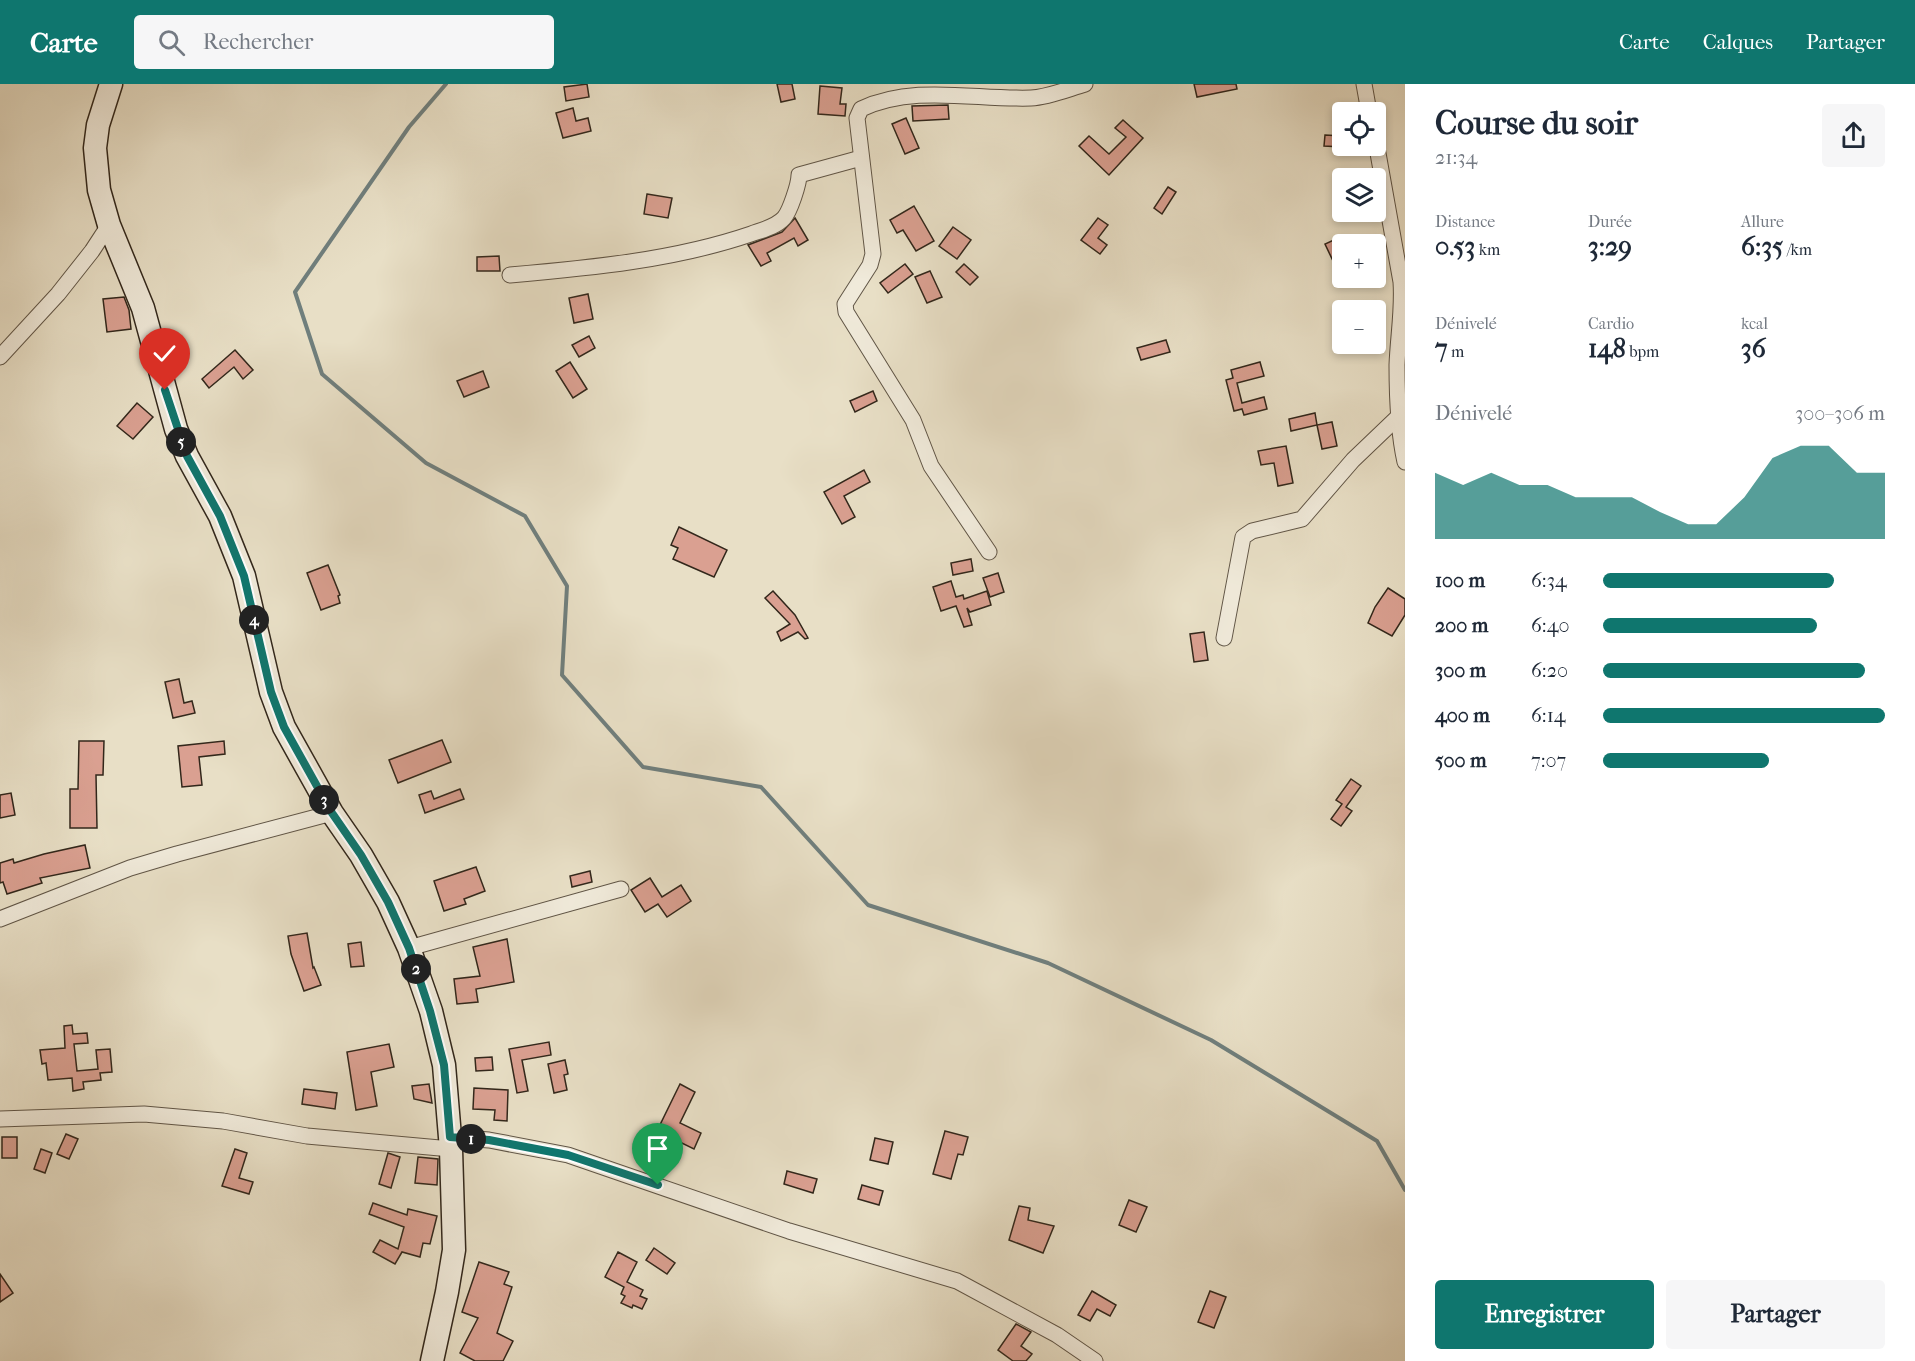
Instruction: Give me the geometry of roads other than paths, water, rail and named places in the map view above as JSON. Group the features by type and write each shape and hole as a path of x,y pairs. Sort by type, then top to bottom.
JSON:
{"street":[{"path":"111,84 98,124 95,147 99,190 109,225 143,308 173,419 187,456 220,516 244,576 271,692 284,727 332,813 361,855 388,902 409,948 430,1011 444,1065 454,1250 432,1361"},
{"path":"989,552 931,466 914,420 846,312 845,304 870,265 873,254 857,118 861,109 869,105 916,89 1032,98 1085,84"},
{"path":"1364,84 1367,102"},
{"path":"1378,156 1402,298 1397,364 1400,437 1405,462"},
{"path":"510,275 602,267 730,241 774,225 785,217 799,181 799,175 861,158"},
{"path":"0,357 7,352 57,294 92,251 109,225"},
{"path":"1224,638 1243,537 1252,531 1302,519 1353,460 1399,416"},
{"path":"0,918 158,860 332,813"},
{"path":"409,948 621,889"},
{"path":"0,1119 144,1114 224,1121 307,1136 450,1143 489,1140 568,1155 789,1231 957,1281 1057,1335 1095,1361"}],"waterway":[{"path":"446,84 409,127 295,292 322,374 426,463 525,516 567,586 562,675 643,767 761,787 868,905 1048,963 1211,1040 1377,1141 1405,1190"}]}
